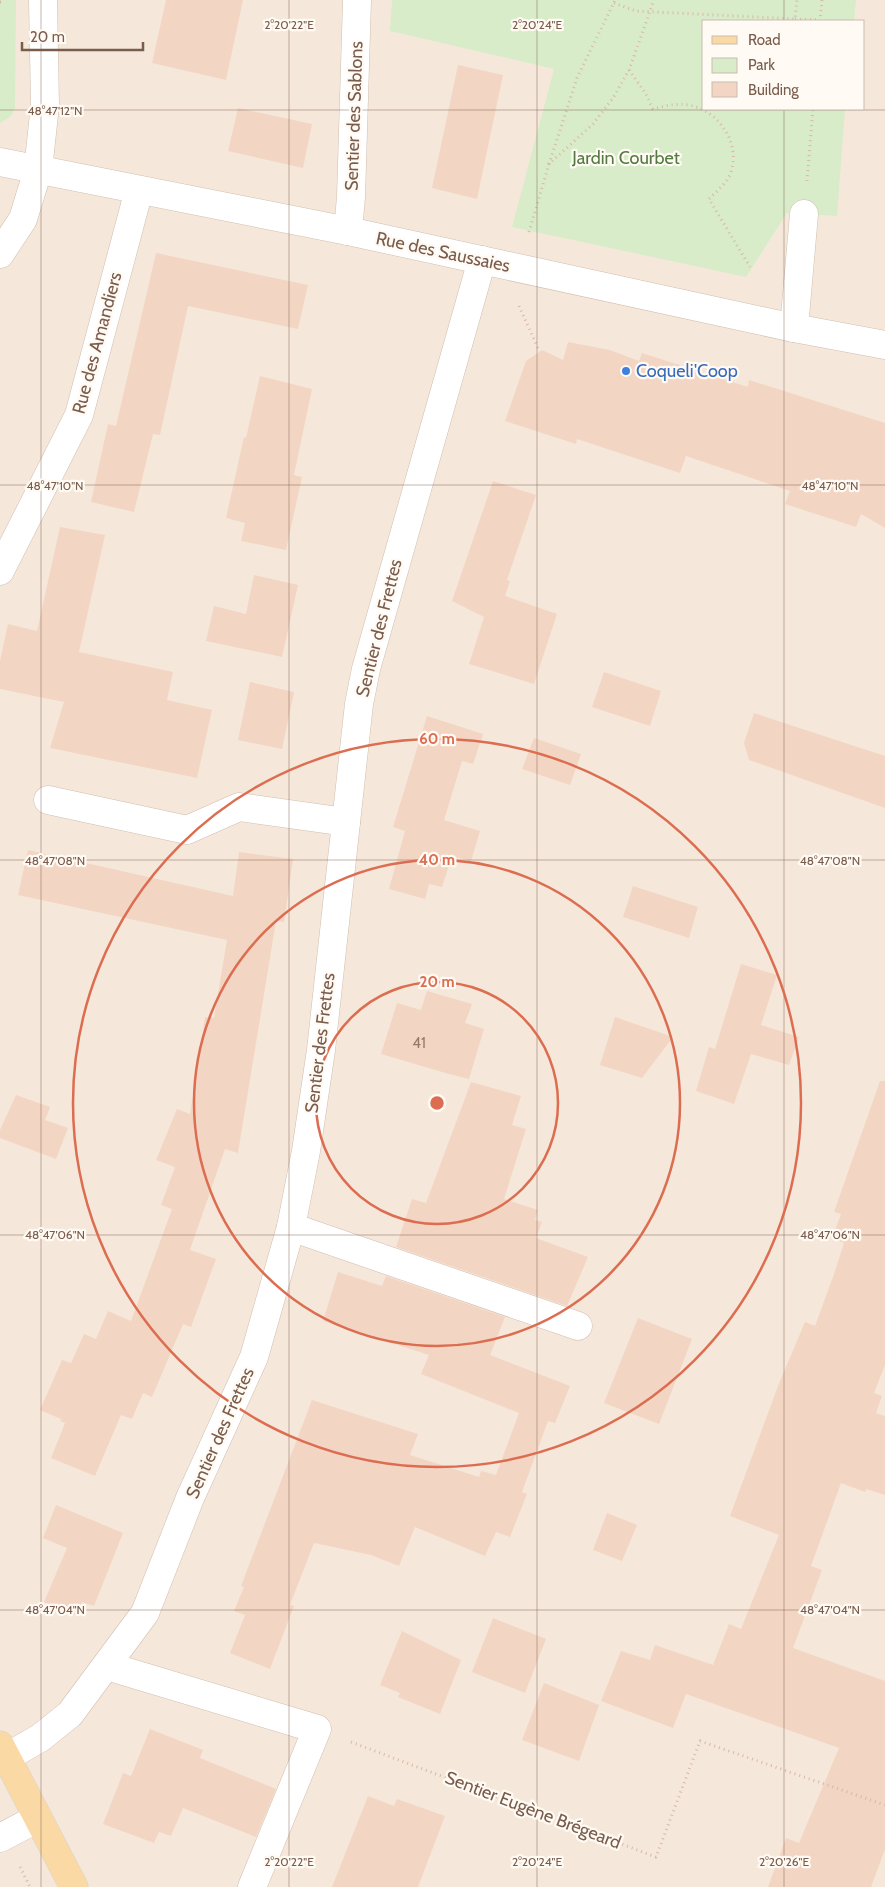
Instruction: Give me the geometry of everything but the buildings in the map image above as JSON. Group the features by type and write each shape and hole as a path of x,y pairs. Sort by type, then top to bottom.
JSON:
{"main road":[{"path":"3,1751 74,1887"}],"street":[{"path":"0,254 23,219 38,170 45,106 43,0"},
{"name":"Sentier des Sablons","path":"348,231 352,182 358,0"},
{"name":"Rue des Saussaies","path":"0,162 348,231 794,328 885,345"},
{"name":"Rue des Amandiers","path":"0,571 79,414 139,190"},
{"path":"794,328 804,214"},
{"name":"Sentier des Frettes","path":"3,1751 40,1738 70,1714 145,1613 190,1498 254,1357 292,1227 306,1151 321,1050 359,704 369,656 482,260"},
{"path":"48,800 187,830 239,807 346,822"},
{"path":"292,1227 578,1326"},
{"path":"107,1666 317,1729 252,1887"},
{"path":"0,1838 38,1818"}],"path":[{"path":"549,164 593,124 612,98 629,70 654,0"},
{"path":"795,19 796,0"},
{"path":"820,20 822,0"},
{"path":"529,232 577,78 615,1 636,11 808,20"},
{"path":"629,70 646,94 653,109 671,105 688,105 702,109"},
{"path":"704,110 723,126 731,141 733,155 731,172 722,186 709,199 750,268"},
{"path":"804,214 813,110"},
{"path":"519,306 538,348"},
{"name":"Sentier Eugène Brégeard","path":"317,1729 656,1857 700,1741 885,1805"}],"shaded area":[{"path":"0,0 885,0 885,1887 0,1887"}],"green space":[{"path":"0,0 16,0 15,108 11,116 0,123"},
{"name":"Jardin Courbet","path":"392,0 856,0 854,20 702,20 702,110 845,110 837,216 787,213 746,277 512,227 554,69 390,31"}],"place":[{"name":"Coqueli'Coop","path":"626,371"}]}
